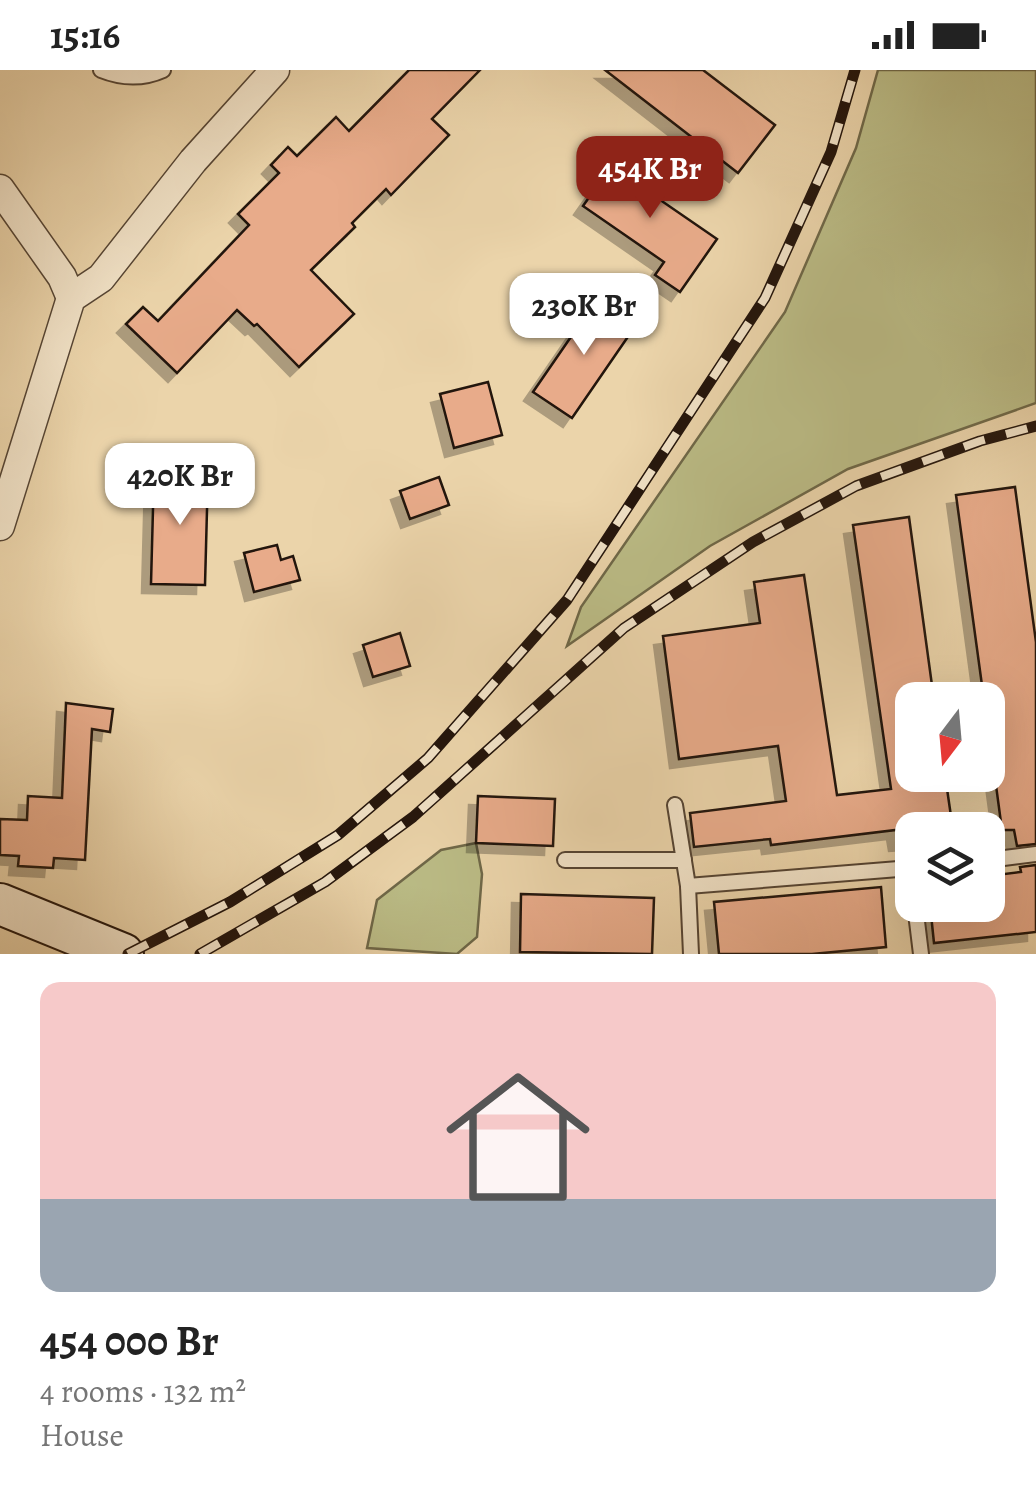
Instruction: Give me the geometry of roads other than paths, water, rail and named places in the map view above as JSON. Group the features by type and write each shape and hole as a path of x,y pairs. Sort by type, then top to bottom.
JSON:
{"street":[{"path":"0,526 71,298 101,278 193,161 276,70"},
{"path":"0,189 62,277 71,298"},
{"path":"0,904 124,954"}],"lane":[{"path":"100,70 119,77 153,75 164,70"},
{"path":"674,805 688,886 691,954"},
{"path":"1005,858 1036,854"},
{"path":"565,860 684,860"},
{"path":"688,886 895,869"},
{"path":"917,922 921,954"}],"railway":[{"path":"128,954 230,902 338,835 428,758 567,600 765,298 831,152 855,70"},
{"path":"200,954 325,882 413,817 624,628 753,542 856,486 980,441 1036,426"}]}
